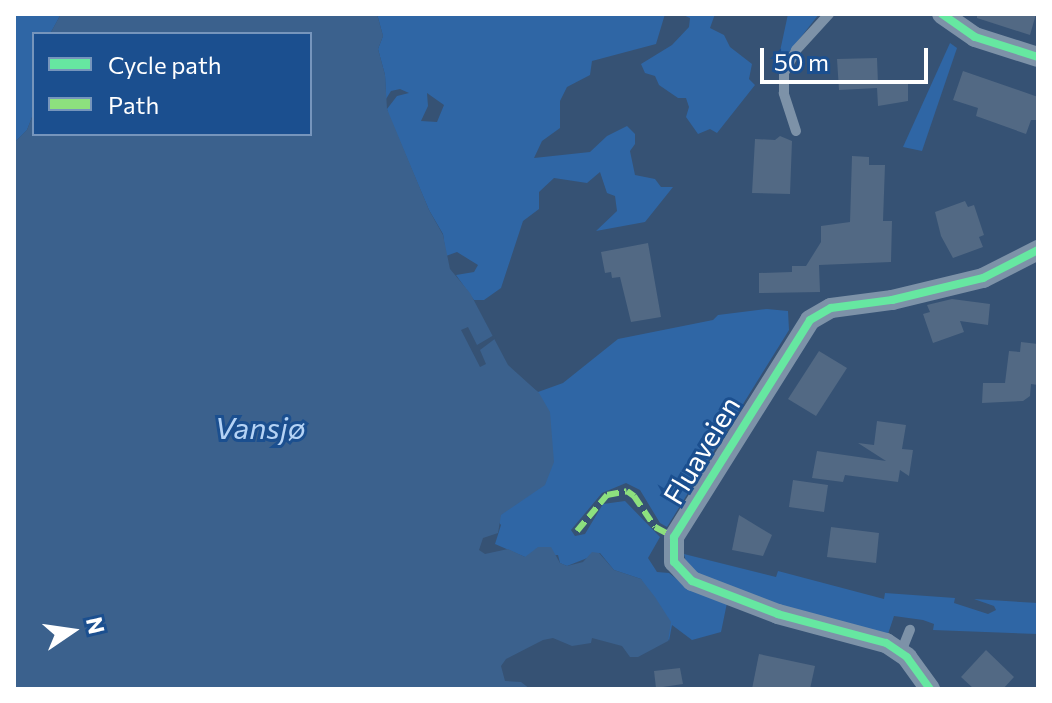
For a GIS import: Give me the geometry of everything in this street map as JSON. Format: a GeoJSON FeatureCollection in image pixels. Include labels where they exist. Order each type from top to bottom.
{"type":"FeatureCollection","features":[{"type":"Feature","properties":{"kind":"street"},"geometry":{"type":"LineString","coordinates":[[942,14],[975,37],[1038,57]]}},
{"type":"Feature","properties":{"kind":"street","name":"Fluaveien"},"geometry":{"type":"LineString","coordinates":[[930,689],[901,652],[886,643],[778,614],[702,587],[685,577],[674,562],[674,537],[810,320],[831,308],[892,300],[983,278],[1038,250]]}},
{"type":"Feature","properties":{"kind":"lane"},"geometry":{"type":"LineString","coordinates":[[796,131],[784,93],[784,73],[796,50],[829,14]]}},
{"type":"Feature","properties":{"kind":"lane"},"geometry":{"type":"LineString","coordinates":[[901,652],[910,630]]}},
{"type":"Feature","properties":{"kind":"shaded area"},"geometry":{"type":"Polygon","coordinates":[[[14,14],[61,14],[51,32],[32,32],[32,117],[27,130],[14,143],[14,14]]]}},
{"type":"Feature","properties":{"kind":"shaded area"},"geometry":{"type":"Polygon","coordinates":[[[377,14],[665,14],[656,44],[592,61],[590,75],[567,87],[560,101],[560,128],[542,141],[534,158],[590,152],[607,136],[627,126],[635,134],[635,144],[630,151],[635,175],[655,179],[661,187],[673,187],[645,222],[596,231],[617,211],[615,196],[607,193],[600,172],[587,183],[554,178],[539,192],[539,209],[523,221],[501,288],[484,300],[474,300],[456,275],[474,272],[478,265],[457,252],[446,256],[443,234],[429,210],[389,116],[387,109],[397,96],[409,93],[400,89],[391,91],[386,99],[385,75],[378,49],[383,36],[377,14]],[[427,93],[428,106],[421,121],[437,122],[444,105],[427,93]]]}},
{"type":"Feature","properties":{"kind":"shaded area"},"geometry":{"type":"Polygon","coordinates":[[[681,14],[715,14],[710,28],[724,35],[730,47],[752,64],[749,79],[755,85],[717,133],[710,129],[698,134],[686,117],[689,107],[686,98],[678,98],[659,85],[655,76],[645,73],[641,64],[672,45],[689,27],[690,18],[681,14]]]}},
{"type":"Feature","properties":{"kind":"shaded area"},"geometry":{"type":"Polygon","coordinates":[[[788,14],[819,14],[783,60],[779,56],[788,14]]]}},
{"type":"Feature","properties":{"kind":"shaded area"},"geometry":{"type":"Polygon","coordinates":[[[950,43],[957,48],[922,151],[903,147],[950,43]]]}},
{"type":"Feature","properties":{"kind":"shaded area"},"geometry":{"type":"Polygon","coordinates":[[[767,309],[788,311],[789,330],[667,527],[660,523],[640,490],[626,483],[602,493],[571,530],[575,536],[585,534],[603,504],[625,501],[660,537],[648,558],[657,572],[669,573],[691,590],[727,603],[721,632],[692,640],[672,625],[669,641],[641,579],[614,570],[600,553],[567,566],[560,563],[558,555],[525,557],[495,544],[501,525],[436,440],[516,375],[538,392],[563,383],[618,339],[713,320],[718,315],[767,309]]]}},
{"type":"Feature","properties":{"kind":"shaded area"},"geometry":{"type":"Polygon","coordinates":[[[684,554],[776,577],[778,571],[884,599],[885,593],[955,598],[954,603],[988,614],[996,610],[994,606],[974,599],[1038,603],[1038,634],[933,630],[934,624],[923,620],[894,616],[888,634],[769,602],[701,577],[687,566],[684,554]]]}},
{"type":"Feature","properties":{"kind":"water","name":"Vansjø"},"geometry":{"type":"Polygon","coordinates":[[[61,14],[377,14],[383,36],[378,49],[385,75],[387,109],[429,210],[443,235],[450,269],[470,293],[508,365],[539,393],[550,412],[554,462],[545,485],[501,515],[498,533],[483,538],[479,550],[485,554],[508,549],[525,557],[538,547],[551,547],[560,563],[567,566],[583,562],[592,552],[599,553],[614,570],[641,579],[671,622],[668,641],[638,657],[630,657],[622,646],[592,638],[591,643],[572,646],[553,638],[543,640],[506,659],[501,666],[505,681],[521,682],[530,689],[14,689],[14,143],[27,130],[32,117],[32,136],[312,136],[312,32],[51,32],[61,14]]]}},
{"type":"Feature","properties":{"kind":"pier"},"geometry":{"type":"Polygon","coordinates":[[[468,327],[477,345],[494,335],[496,338],[480,350],[486,364],[480,367],[461,330],[468,327]]]}},
{"type":"Feature","properties":{"kind":"building"},"geometry":{"type":"Polygon","coordinates":[[[977,14],[1036,14],[1030,35],[977,18],[977,14]]]}},
{"type":"Feature","properties":{"kind":"building"},"geometry":{"type":"Polygon","coordinates":[[[877,58],[878,84],[908,84],[908,101],[878,106],[877,88],[839,90],[837,59],[877,58]]]}},
{"type":"Feature","properties":{"kind":"building"},"geometry":{"type":"Polygon","coordinates":[[[963,71],[1038,97],[1038,120],[1031,120],[1026,134],[976,116],[978,108],[953,100],[963,71]]]}},
{"type":"Feature","properties":{"kind":"building"},"geometry":{"type":"Polygon","coordinates":[[[780,136],[792,141],[790,194],[752,193],[755,139],[775,140],[780,136]]]}},
{"type":"Feature","properties":{"kind":"building"},"geometry":{"type":"Polygon","coordinates":[[[852,156],[869,157],[869,165],[885,165],[883,221],[892,221],[891,262],[819,265],[820,292],[759,293],[759,273],[792,272],[792,266],[806,266],[821,242],[821,226],[850,222],[852,156]]]}},
{"type":"Feature","properties":{"kind":"building"},"geometry":{"type":"Polygon","coordinates":[[[965,201],[968,207],[974,205],[984,235],[979,237],[983,247],[953,258],[941,236],[935,212],[965,201]]]}},
{"type":"Feature","properties":{"kind":"building"},"geometry":{"type":"Polygon","coordinates":[[[648,243],[661,317],[631,322],[620,277],[612,278],[611,272],[605,273],[601,252],[648,243]]]}},
{"type":"Feature","properties":{"kind":"building"},"geometry":{"type":"Polygon","coordinates":[[[952,299],[990,304],[988,325],[960,321],[964,332],[933,343],[923,314],[930,312],[927,305],[952,299]]]}},
{"type":"Feature","properties":{"kind":"building"},"geometry":{"type":"Polygon","coordinates":[[[1021,342],[1038,344],[1038,385],[1031,384],[1030,396],[1023,401],[982,403],[983,383],[1005,383],[1009,351],[1020,352],[1021,342]]]}},
{"type":"Feature","properties":{"kind":"building"},"geometry":{"type":"Polygon","coordinates":[[[819,351],[847,368],[816,416],[788,399],[819,351]]]}},
{"type":"Feature","properties":{"kind":"building"},"geometry":{"type":"Polygon","coordinates":[[[877,421],[906,425],[902,449],[913,450],[909,476],[900,470],[898,482],[845,475],[843,482],[812,478],[817,451],[886,461],[858,443],[874,445],[877,421]]]}},
{"type":"Feature","properties":{"kind":"building"},"geometry":{"type":"Polygon","coordinates":[[[793,480],[828,485],[824,512],[789,507],[793,480]]]}},
{"type":"Feature","properties":{"kind":"building"},"geometry":{"type":"Polygon","coordinates":[[[739,515],[772,535],[763,556],[732,550],[739,515]]]}},
{"type":"Feature","properties":{"kind":"building"},"geometry":{"type":"Polygon","coordinates":[[[831,527],[879,533],[876,563],[827,557],[831,527]]]}},
{"type":"Feature","properties":{"kind":"building"},"geometry":{"type":"Polygon","coordinates":[[[986,650],[1014,677],[1003,689],[974,689],[961,677],[986,650]]]}},
{"type":"Feature","properties":{"kind":"building"},"geometry":{"type":"Polygon","coordinates":[[[759,654],[815,666],[810,689],[752,689],[759,654]]]}},
{"type":"Feature","properties":{"kind":"building"},"geometry":{"type":"Polygon","coordinates":[[[680,668],[683,684],[656,688],[654,671],[680,668]]]}},
{"type":"Feature","properties":{"kind":"marked path"},"geometry":{"type":"LineString","coordinates":[[577,531],[607,495],[627,491],[634,496],[655,527],[674,537]]}},
{"type":"Feature","properties":{"kind":"cycle path"},"geometry":{"type":"LineString","coordinates":[[942,14],[975,37],[1038,57]]}},
{"type":"Feature","properties":{"kind":"cycle path"},"geometry":{"type":"LineString","coordinates":[[930,689],[907,657],[886,643],[778,614],[692,581],[674,562],[674,537],[810,320],[831,308],[892,300],[983,278],[1038,250]]}}]}
